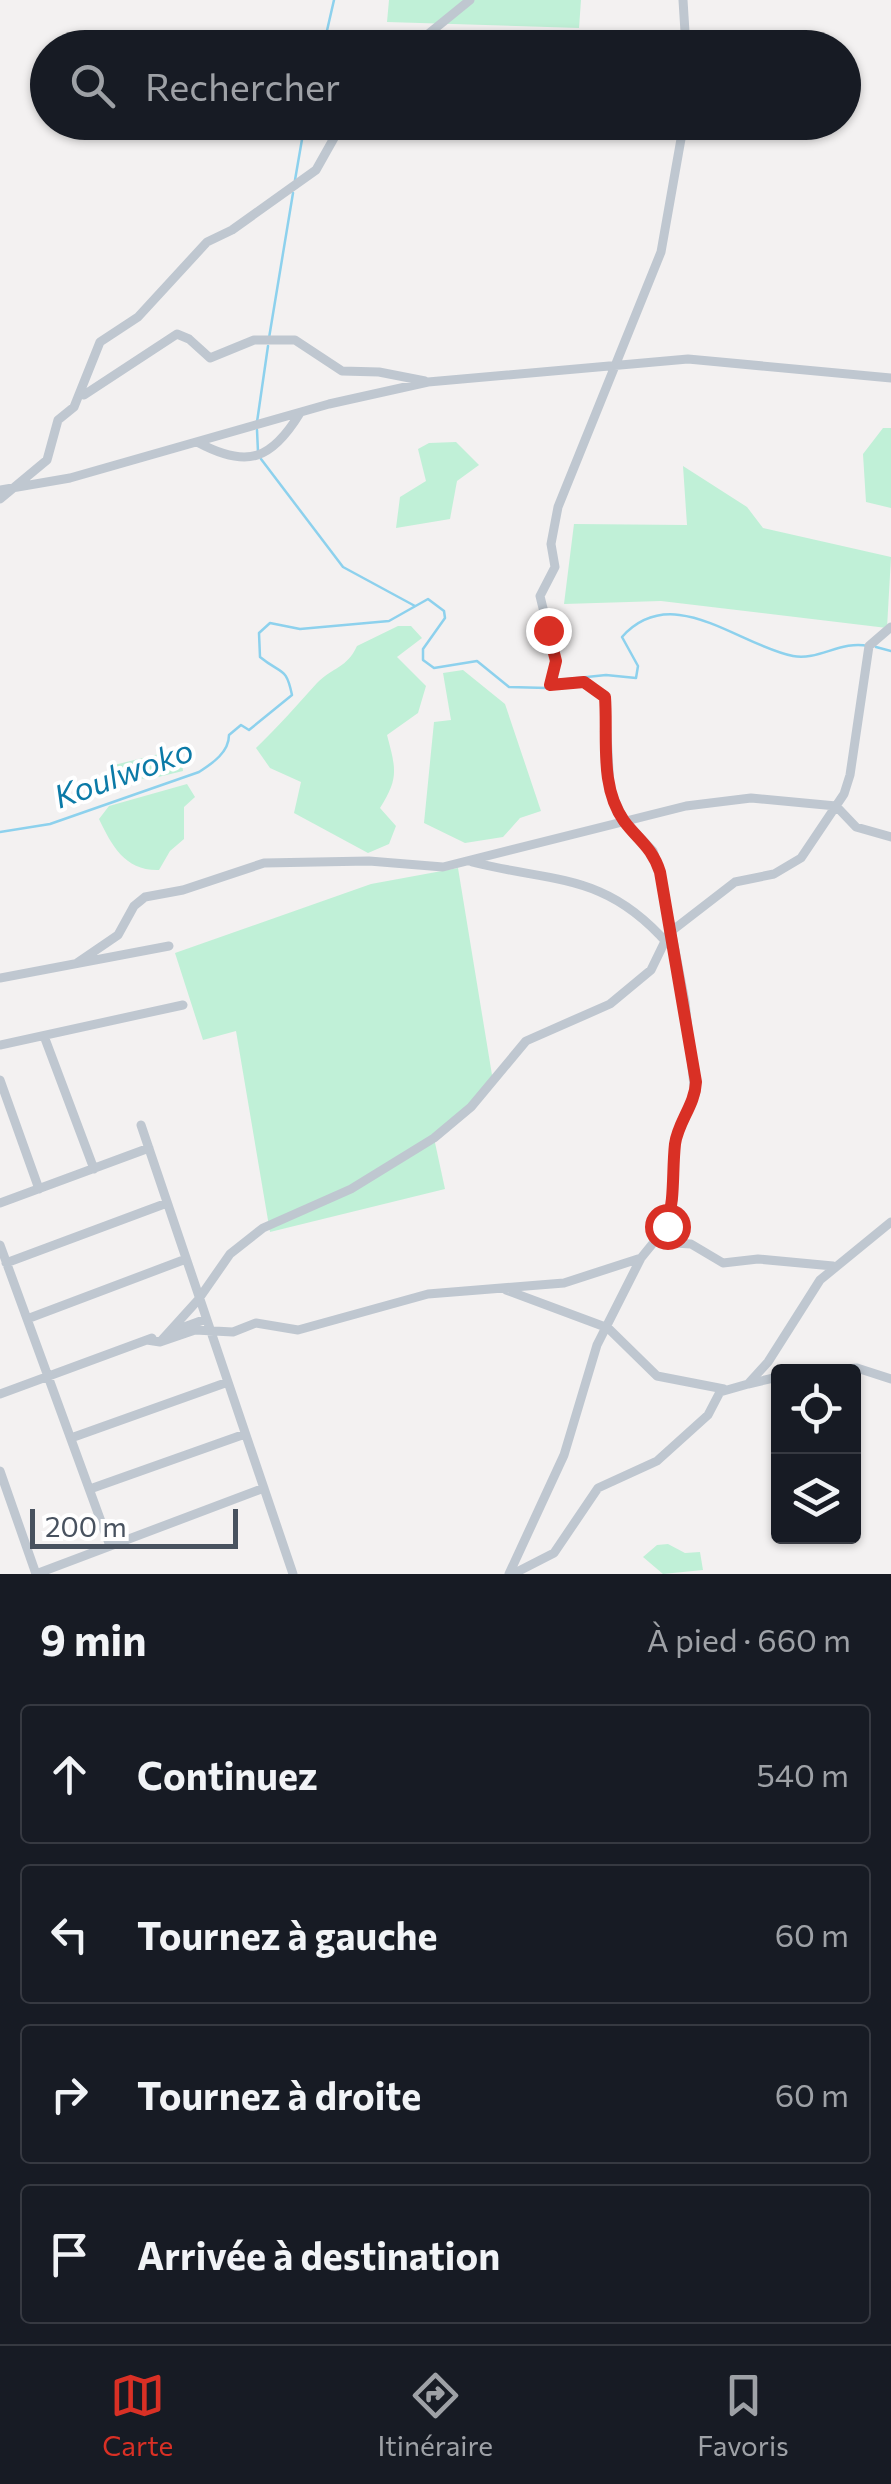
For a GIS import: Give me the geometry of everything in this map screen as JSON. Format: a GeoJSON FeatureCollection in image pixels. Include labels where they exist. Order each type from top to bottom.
{"type":"FeatureCollection","features":[{"type":"Feature","properties":{"kind":"street"},"geometry":{"type":"LineString","coordinates":[[433,30],[470,0]]}},
{"type":"Feature","properties":{"kind":"street"},"geometry":{"type":"LineString","coordinates":[[683,0],[685,30]]}},
{"type":"Feature","properties":{"kind":"street"},"geometry":{"type":"LineString","coordinates":[[78,400],[100,342],[138,317],[208,242],[232,230],[316,170],[333,140]]}},
{"type":"Feature","properties":{"kind":"street"},"geometry":{"type":"LineString","coordinates":[[146,1340],[160,1342],[195,1330],[211,1333],[256,1323],[298,1330],[428,1294],[564,1283],[641,1258],[667,1226],[674,1200],[676,1141],[695,1095],[685,1002],[667,937],[654,851],[624,820],[610,790],[605,697],[584,682],[550,685],[555,654],[540,596],[555,567],[551,544],[558,508],[661,252],[681,140]]}},
{"type":"Feature","properties":{"kind":"street"},"geometry":{"type":"LineString","coordinates":[[0,499],[5,490],[47,460],[58,420],[78,400],[176,334],[189,339],[210,358],[254,340],[295,340],[342,371],[379,372],[428,382]]}},
{"type":"Feature","properties":{"kind":"street"},"geometry":{"type":"LineString","coordinates":[[5,490],[70,478],[300,413],[428,382],[616,362],[747,361],[891,378]]}},
{"type":"Feature","properties":{"kind":"street"},"geometry":{"type":"LineString","coordinates":[[199,442],[231,457],[259,456],[286,437],[300,413]]}},
{"type":"Feature","properties":{"kind":"street"},"geometry":{"type":"LineString","coordinates":[[160,1342],[200,1298],[230,1254],[263,1228],[351,1189],[434,1138],[471,1107],[526,1041],[547,1028],[610,1004],[650,970],[667,937],[735,882],[792,865],[836,806],[850,776],[868,646],[891,627]]}},
{"type":"Feature","properties":{"kind":"street"},"geometry":{"type":"LineString","coordinates":[[76,964],[118,935],[134,906],[145,897],[183,890],[264,862],[442,867],[624,820],[751,798],[836,806],[856,827],[891,837]]}},
{"type":"Feature","properties":{"kind":"street"},"geometry":{"type":"LineString","coordinates":[[471,862],[604,890],[644,916],[667,937]]}},
{"type":"Feature","properties":{"kind":"street"},"geometry":{"type":"LineString","coordinates":[[0,978],[169,946]]}},
{"type":"Feature","properties":{"kind":"street"},"geometry":{"type":"LineString","coordinates":[[0,1046],[183,1005]]}},
{"type":"Feature","properties":{"kind":"street"},"geometry":{"type":"LineString","coordinates":[[44,1036],[94,1168]]}},
{"type":"Feature","properties":{"kind":"street"},"geometry":{"type":"LineString","coordinates":[[0,1080],[39,1189]]}},
{"type":"Feature","properties":{"kind":"street"},"geometry":{"type":"LineString","coordinates":[[141,1125],[293,1574]]}},
{"type":"Feature","properties":{"kind":"street"},"geometry":{"type":"LineString","coordinates":[[0,1204],[149,1148]]}},
{"type":"Feature","properties":{"kind":"street"},"geometry":{"type":"LineString","coordinates":[[6,1262],[167,1203]]}},
{"type":"Feature","properties":{"kind":"street"},"geometry":{"type":"LineString","coordinates":[[748,1384],[833,1266],[891,1222]]}},
{"type":"Feature","properties":{"kind":"street"},"geometry":{"type":"LineString","coordinates":[[657,1242],[690,1244],[723,1263],[758,1258],[833,1266]]}},
{"type":"Feature","properties":{"kind":"street"},"geometry":{"type":"LineString","coordinates":[[0,1245],[110,1546]]}},
{"type":"Feature","properties":{"kind":"street"},"geometry":{"type":"LineString","coordinates":[[511,1574],[564,1455],[606,1327],[637,1274],[641,1258]]}},
{"type":"Feature","properties":{"kind":"street"},"geometry":{"type":"LineString","coordinates":[[27,1318],[186,1259]]}},
{"type":"Feature","properties":{"kind":"street"},"geometry":{"type":"LineString","coordinates":[[504,1289],[606,1327],[657,1376],[724,1389],[771,1379]]}},
{"type":"Feature","properties":{"kind":"street"},"geometry":{"type":"LineString","coordinates":[[0,1394],[206,1318]]}},
{"type":"Feature","properties":{"kind":"street"},"geometry":{"type":"LineString","coordinates":[[861,1369],[891,1379]]}},
{"type":"Feature","properties":{"kind":"street"},"geometry":{"type":"LineString","coordinates":[[71,1438],[228,1382]]}},
{"type":"Feature","properties":{"kind":"street"},"geometry":{"type":"LineString","coordinates":[[511,1574],[554,1553],[598,1488],[657,1460],[708,1415],[724,1389]]}},
{"type":"Feature","properties":{"kind":"street"},"geometry":{"type":"LineString","coordinates":[[90,1490],[245,1434]]}},
{"type":"Feature","properties":{"kind":"street"},"geometry":{"type":"LineString","coordinates":[[0,1472],[36,1574],[264,1488]]}},
{"type":"Feature","properties":{"kind":"green space"},"geometry":{"type":"Polygon","coordinates":[[[389,0],[581,0],[579,28],[387,22],[389,0]]]}},
{"type":"Feature","properties":{"kind":"green space"},"geometry":{"type":"Polygon","coordinates":[[[883,428],[891,428],[891,508],[866,502],[863,454],[883,428]]]}},
{"type":"Feature","properties":{"kind":"green space"},"geometry":{"type":"Polygon","coordinates":[[[456,442],[479,465],[457,481],[450,519],[396,528],[400,497],[426,481],[418,449],[429,443],[456,442]]]}},
{"type":"Feature","properties":{"kind":"green space"},"geometry":{"type":"Polygon","coordinates":[[[683,466],[747,507],[763,528],[891,557],[887,628],[661,601],[564,604],[574,524],[687,525],[683,466]]]}},
{"type":"Feature","properties":{"kind":"green space"},"geometry":{"type":"Polygon","coordinates":[[[398,626],[411,626],[422,638],[397,657],[426,686],[418,713],[387,735],[394,773],[380,808],[396,826],[389,844],[368,853],[294,813],[301,782],[270,768],[256,748],[317,683],[349,659],[357,646],[398,626]]]}},
{"type":"Feature","properties":{"kind":"green space"},"geometry":{"type":"Polygon","coordinates":[[[463,670],[505,704],[541,811],[520,818],[503,837],[465,843],[424,823],[434,722],[451,720],[443,673],[463,670]]]}},
{"type":"Feature","properties":{"kind":"green space"},"geometry":{"type":"Polygon","coordinates":[[[159,754],[181,756],[183,771],[150,779],[109,777],[114,765],[159,754]]]}},
{"type":"Feature","properties":{"kind":"green space"},"geometry":{"type":"Polygon","coordinates":[[[187,784],[195,797],[184,807],[184,839],[170,851],[159,870],[137,866],[121,855],[99,819],[109,806],[187,784]]]}},
{"type":"Feature","properties":{"kind":"green space"},"geometry":{"type":"Polygon","coordinates":[[[458,868],[493,1081],[434,1138],[445,1189],[270,1232],[236,1031],[203,1040],[175,953],[371,884],[458,868]]]}},
{"type":"Feature","properties":{"kind":"green space"},"geometry":{"type":"Polygon","coordinates":[[[668,1544],[685,1553],[700,1552],[703,1570],[663,1574],[643,1557],[657,1545],[668,1544]]]}},
{"type":"Feature","properties":{"kind":"waterway"},"geometry":{"type":"LineString","coordinates":[[327,30],[334,0]]}},
{"type":"Feature","properties":{"kind":"waterway"},"geometry":{"type":"LineString","coordinates":[[295,180],[302,140]]}},
{"type":"Feature","properties":{"kind":"waterway"},"geometry":{"type":"LineString","coordinates":[[269,338],[293,193]]}},
{"type":"Feature","properties":{"kind":"waterway"},"geometry":{"type":"LineString","coordinates":[[257,422],[268,346]]}},
{"type":"Feature","properties":{"kind":"waterway"},"geometry":{"type":"LineString","coordinates":[[257,430],[258,452]]}},
{"type":"Feature","properties":{"kind":"waterway"},"geometry":{"type":"LineString","coordinates":[[261,459],[343,567],[415,606]]}},
{"type":"Feature","properties":{"kind":"waterway","name":"Koulwoko"},"geometry":{"type":"LineString","coordinates":[[0,832],[50,824],[210,765],[223,752],[229,735],[241,725],[249,730],[292,695],[285,675],[260,657],[259,633],[270,623],[300,629],[389,621],[428,599],[444,611],[445,618],[423,649],[423,660],[434,668],[477,661],[509,687],[547,688]]}},
{"type":"Feature","properties":{"kind":"waterway","name":"Koulwoko"},"geometry":{"type":"LineString","coordinates":[[558,680],[606,675],[636,678],[638,666],[622,637],[641,621],[662,615],[706,621],[793,656],[868,646]]}},
{"type":"Feature","properties":{"kind":"waterway","name":"Koulwoko"},"geometry":{"type":"LineString","coordinates":[[876,647],[891,651]]}},
{"type":"Feature","properties":{"kind":"route"},"geometry":{"type":"LineString","coordinates":[[548,630],[556,661],[548,679],[550,685],[584,682],[605,697],[610,790],[624,820],[654,851],[660,872],[696,1082],[693,1104],[676,1141],[674,1200],[667,1226]]}}]}
